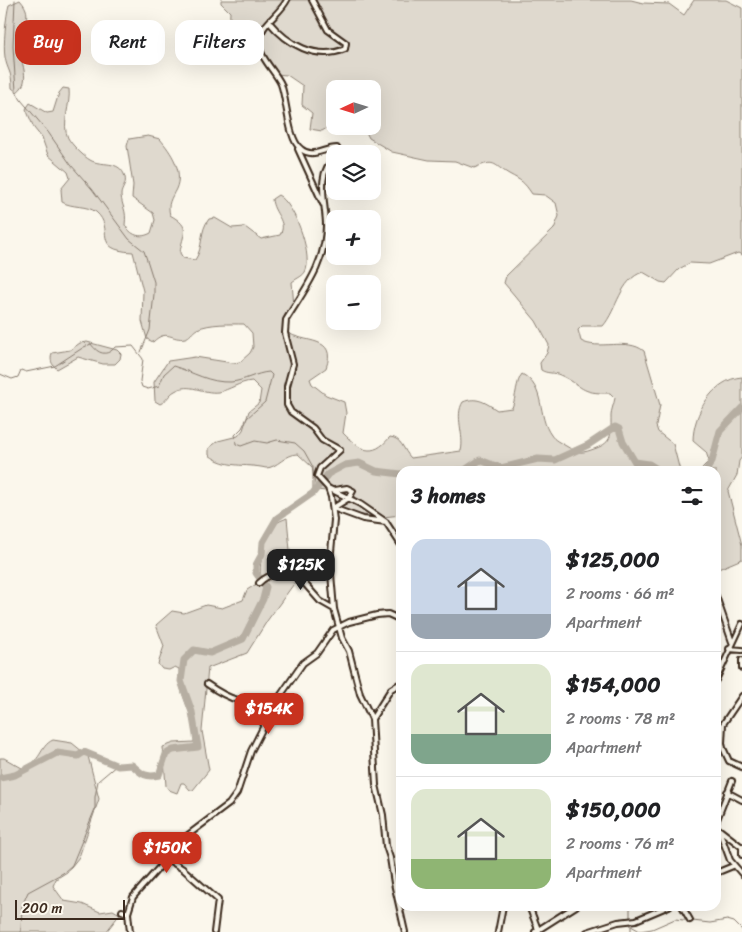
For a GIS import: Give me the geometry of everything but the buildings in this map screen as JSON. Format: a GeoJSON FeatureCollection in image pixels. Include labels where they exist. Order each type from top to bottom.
{"type":"FeatureCollection","features":[{"type":"Feature","properties":{"kind":"street"},"geometry":{"type":"LineString","coordinates":[[287,0],[261,33],[260,49],[281,84],[293,138],[325,208]]}},
{"type":"Feature","properties":{"kind":"street"},"geometry":{"type":"LineString","coordinates":[[269,22],[290,43],[300,48],[325,52],[345,49],[346,43],[328,30],[312,0]]}},
{"type":"Feature","properties":{"kind":"street"},"geometry":{"type":"LineString","coordinates":[[298,147],[302,151],[317,154],[326,151]]}},
{"type":"Feature","properties":{"kind":"street"},"geometry":{"type":"LineString","coordinates":[[326,169],[324,176],[326,226],[319,264],[310,285],[286,320],[285,327],[293,356],[287,386],[288,405],[292,412],[313,428],[322,440],[340,450],[320,468],[317,476],[319,479],[328,488],[349,498],[386,522],[396,537]]}},
{"type":"Feature","properties":{"kind":"street"},"geometry":{"type":"LineString","coordinates":[[328,488],[333,508],[330,562],[334,609],[338,625],[349,651],[360,694],[372,720],[376,785],[396,892]]}},
{"type":"Feature","properties":{"kind":"street"},"geometry":{"type":"LineString","coordinates":[[333,508],[349,498],[352,489],[335,490]]}},
{"type":"Feature","properties":{"kind":"street"},"geometry":{"type":"LineString","coordinates":[[333,508],[363,520],[386,522]]}},
{"type":"Feature","properties":{"kind":"street"},"geometry":{"type":"LineString","coordinates":[[259,582],[272,573],[298,576],[320,601],[334,609]]}},
{"type":"Feature","properties":{"kind":"street"},"geometry":{"type":"LineString","coordinates":[[721,610],[732,642]]}},
{"type":"Feature","properties":{"kind":"street"},"geometry":{"type":"LineString","coordinates":[[130,932],[128,914],[133,897],[192,829],[224,808],[237,793],[251,751],[276,702],[303,663],[317,653],[338,625],[388,614],[396,618]]}},
{"type":"Feature","properties":{"kind":"street"},"geometry":{"type":"LineString","coordinates":[[721,668],[742,624]]}},
{"type":"Feature","properties":{"kind":"street"},"geometry":{"type":"LineString","coordinates":[[729,650],[742,650]]}},
{"type":"Feature","properties":{"kind":"street"},"geometry":{"type":"LineString","coordinates":[[741,669],[742,660]]}},
{"type":"Feature","properties":{"kind":"street"},"geometry":{"type":"LineString","coordinates":[[207,684],[222,696],[242,703],[276,702]]}},
{"type":"Feature","properties":{"kind":"street"},"geometry":{"type":"LineString","coordinates":[[372,720],[391,689],[396,686]]}},
{"type":"Feature","properties":{"kind":"street"},"geometry":{"type":"LineString","coordinates":[[742,696],[723,724],[722,748],[729,760],[742,767]]}},
{"type":"Feature","properties":{"kind":"street"},"geometry":{"type":"LineString","coordinates":[[721,808],[732,781]]}},
{"type":"Feature","properties":{"kind":"street"},"geometry":{"type":"LineString","coordinates":[[727,792],[742,800]]}},
{"type":"Feature","properties":{"kind":"street"},"geometry":{"type":"LineString","coordinates":[[721,830],[742,847],[742,854]]}},
{"type":"Feature","properties":{"kind":"street"},"geometry":{"type":"LineString","coordinates":[[721,836],[733,866],[742,874]]}},
{"type":"Feature","properties":{"kind":"street"},"geometry":{"type":"LineString","coordinates":[[166,858],[183,869],[218,900],[214,932]]}},
{"type":"Feature","properties":{"kind":"street"},"geometry":{"type":"LineString","coordinates":[[721,871],[733,866]]}},
{"type":"Feature","properties":{"kind":"street"},"geometry":{"type":"LineString","coordinates":[[122,911],[128,914]]}},
{"type":"Feature","properties":{"kind":"street"},"geometry":{"type":"LineString","coordinates":[[400,911],[405,932]]}},
{"type":"Feature","properties":{"kind":"street"},"geometry":{"type":"LineString","coordinates":[[498,932],[502,911]]}},
{"type":"Feature","properties":{"kind":"street"},"geometry":{"type":"LineString","coordinates":[[531,911],[537,931],[568,911]]}},
{"type":"Feature","properties":{"kind":"street"},"geometry":{"type":"LineString","coordinates":[[586,932],[633,920],[656,911]]}},
{"type":"Feature","properties":{"kind":"street"},"geometry":{"type":"LineString","coordinates":[[685,911],[690,920]]}},
{"type":"Feature","properties":{"kind":"shaded area"},"geometry":{"type":"Polygon","coordinates":[[[20,0],[27,12],[25,20],[15,20],[15,65],[22,65],[25,74],[22,87],[17,92],[12,88],[4,52],[9,5],[20,0]]]}},
{"type":"Feature","properties":{"kind":"shaded area"},"geometry":{"type":"Polygon","coordinates":[[[221,0],[631,0],[643,3],[669,4],[684,15],[694,0],[726,0],[742,8],[742,255],[738,253],[709,264],[690,263],[679,269],[666,283],[660,282],[643,272],[629,281],[603,326],[582,326],[578,330],[581,341],[588,344],[629,345],[644,351],[660,405],[656,426],[658,432],[673,444],[679,466],[396,466],[396,516],[383,517],[332,512],[330,495],[326,491],[316,490],[312,467],[298,454],[289,456],[274,466],[266,468],[229,464],[209,455],[209,448],[218,441],[238,436],[243,430],[249,411],[259,403],[261,390],[252,381],[218,392],[191,388],[180,389],[173,392],[160,404],[155,401],[154,382],[168,361],[195,357],[233,363],[240,362],[250,353],[253,347],[252,333],[244,324],[220,324],[197,329],[185,338],[166,335],[153,342],[147,339],[142,321],[143,291],[133,252],[120,250],[108,243],[102,219],[96,212],[88,208],[62,202],[61,189],[70,178],[68,172],[48,155],[42,138],[34,128],[26,109],[30,103],[47,113],[53,112],[59,93],[63,88],[69,89],[65,127],[70,141],[90,160],[115,166],[123,171],[125,185],[121,195],[125,225],[133,234],[143,236],[151,233],[155,220],[153,213],[132,198],[133,185],[127,146],[129,139],[148,136],[160,139],[175,162],[178,182],[170,202],[169,211],[170,215],[184,227],[180,253],[183,258],[195,260],[200,250],[204,229],[209,219],[215,218],[232,228],[245,227],[261,239],[280,235],[282,230],[281,221],[272,199],[278,195],[284,200],[300,229],[304,240],[307,262],[305,272],[292,282],[294,307],[286,325],[287,332],[294,336],[317,342],[327,350],[326,368],[310,379],[312,384],[326,395],[344,402],[346,413],[343,433],[361,448],[372,450],[384,444],[390,437],[400,442],[411,458],[461,451],[462,439],[459,413],[463,402],[477,400],[497,410],[512,408],[518,381],[522,374],[535,386],[544,419],[552,437],[575,451],[584,452],[603,445],[607,442],[610,434],[611,414],[615,398],[610,393],[587,391],[560,375],[541,370],[540,363],[547,353],[549,345],[536,321],[504,283],[506,276],[554,229],[559,216],[556,203],[545,195],[532,194],[522,182],[493,164],[490,163],[474,168],[455,161],[429,160],[392,152],[369,138],[368,135],[381,135],[381,80],[326,80],[326,129],[322,131],[310,129],[312,113],[302,105],[303,86],[287,75],[274,74],[264,59],[264,20],[230,20],[230,12],[221,3],[221,0]]]}},
{"type":"Feature","properties":{"kind":"shaded area"},"geometry":{"type":"Polygon","coordinates":[[[87,342],[117,350],[121,354],[120,359],[115,364],[103,364],[78,357],[57,369],[52,364],[52,353],[70,350],[80,343],[87,342]]]}},
{"type":"Feature","properties":{"kind":"shaded area"},"geometry":{"type":"Polygon","coordinates":[[[742,377],[742,457],[739,461],[737,475],[728,491],[742,545],[742,559],[721,568],[721,466],[704,466],[709,461],[706,452],[693,441],[701,409],[714,391],[732,379],[742,377]]]}},
{"type":"Feature","properties":{"kind":"shaded area"},"geometry":{"type":"Polygon","coordinates":[[[287,518],[291,561],[296,581],[247,653],[208,668],[202,731],[209,770],[193,790],[190,790],[184,783],[181,783],[177,793],[169,790],[166,786],[163,747],[174,743],[194,742],[194,727],[180,685],[179,669],[175,667],[169,670],[162,669],[158,664],[164,646],[156,625],[172,611],[184,613],[206,605],[222,608],[243,600],[247,590],[261,581],[262,551],[268,535],[279,521],[287,518]]]}},
{"type":"Feature","properties":{"kind":"shaded area"},"geometry":{"type":"Polygon","coordinates":[[[53,740],[72,743],[88,756],[99,799],[79,857],[67,872],[56,879],[53,886],[64,901],[82,904],[100,912],[113,910],[120,914],[106,932],[0,932],[0,758],[4,758],[22,768],[28,766],[37,759],[45,746],[53,740]]]}},
{"type":"Feature","properties":{"kind":"waterway"},"geometry":{"type":"LineString","coordinates":[[15,0],[13,46],[16,91],[129,239],[144,251],[154,282],[154,294],[150,330],[141,352]]}},
{"type":"Feature","properties":{"kind":"waterway"},"geometry":{"type":"LineString","coordinates":[[0,374],[12,379],[18,377],[21,370],[26,372],[55,366],[91,344],[103,353],[109,352],[115,347],[133,346],[143,359],[140,381],[142,387],[148,389],[159,386],[164,374],[173,366],[208,379],[223,382],[236,381],[269,372],[272,375],[265,402],[247,418],[242,428],[235,435],[236,444],[241,446],[255,441],[267,443],[277,440],[295,443],[304,451],[313,467],[313,493]]}},
{"type":"Feature","properties":{"kind":"waterway"},"geometry":{"type":"LineString","coordinates":[[709,466],[720,431],[742,408]]}},
{"type":"Feature","properties":{"kind":"waterway"},"geometry":{"type":"LineString","coordinates":[[509,466],[538,459],[555,460],[588,445],[615,427],[619,429],[623,442],[635,462],[652,466]]}},
{"type":"Feature","properties":{"kind":"waterway"},"geometry":{"type":"LineString","coordinates":[[471,466],[480,460],[496,466]]}},
{"type":"Feature","properties":{"kind":"waterway"},"geometry":{"type":"LineString","coordinates":[[0,778],[15,775],[57,753],[78,756],[84,752],[118,766],[132,765],[138,771],[154,776],[159,775],[166,754],[173,750],[198,747],[192,712],[181,681],[184,660],[194,650],[210,653],[243,639],[263,599],[266,587],[256,573],[256,565],[262,554],[263,542],[277,518],[313,493],[328,474],[345,465],[359,463],[376,471],[396,473]]}},
{"type":"Feature","properties":{"kind":"waterway"},"geometry":{"type":"LineString","coordinates":[[21,932],[22,906],[28,892],[63,873],[72,865],[95,809],[98,781],[117,765]]}},
{"type":"Feature","properties":{"kind":"waterway"},"geometry":{"type":"LineString","coordinates":[[630,911],[630,919]]}},
{"type":"Feature","properties":{"kind":"waterway"},"geometry":{"type":"LineString","coordinates":[[631,926],[640,931],[652,929],[675,919],[710,923],[727,920],[734,922],[742,930]]}},
{"type":"Feature","properties":{"kind":"waterway"},"geometry":{"type":"LineString","coordinates":[[631,923],[631,932]]}}]}
